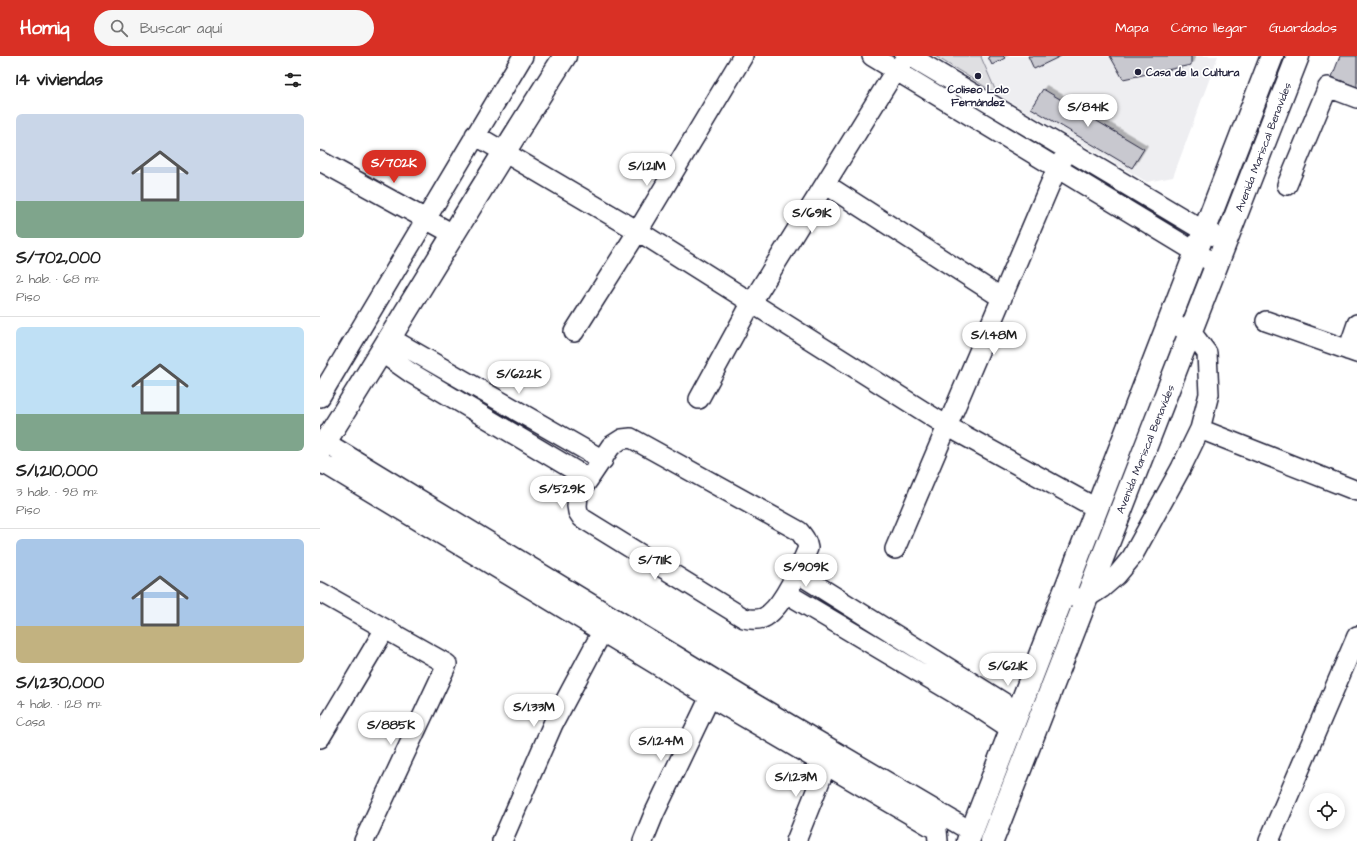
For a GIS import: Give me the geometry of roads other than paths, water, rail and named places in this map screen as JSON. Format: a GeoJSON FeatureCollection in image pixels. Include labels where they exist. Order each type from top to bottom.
{"type":"FeatureCollection","features":[{"type":"Feature","properties":{"kind":"main road"},"geometry":{"type":"LineString","coordinates":[[323,446],[564,56]]}},
{"type":"Feature","properties":{"kind":"main road"},"geometry":{"type":"LineString","coordinates":[[970,836],[1062,595],[1272,56]]}},
{"type":"Feature","properties":{"kind":"main road","name":"Avenida Mariscal Benavides"},"geometry":{"type":"LineString","coordinates":[[992,841],[1298,56]]}},
{"type":"Feature","properties":{"kind":"street"},"geometry":{"type":"LineString","coordinates":[[320,397],[475,134],[523,56]]}},
{"type":"Feature","properties":{"kind":"street"},"geometry":{"type":"LineString","coordinates":[[574,332],[638,231],[743,56]]}},
{"type":"Feature","properties":{"kind":"street"},"geometry":{"type":"LineString","coordinates":[[872,56],[1217,265]]}},
{"type":"Feature","properties":{"kind":"street"},"geometry":{"type":"LineString","coordinates":[[699,399],[752,302],[895,70],[909,56],[1204,231],[1226,241]]}},
{"type":"Feature","properties":{"kind":"street"},"geometry":{"type":"LineString","coordinates":[[1287,185],[1328,87],[1357,98]]}},
{"type":"Feature","properties":{"kind":"street"},"geometry":{"type":"LineString","coordinates":[[475,134],[638,231],[947,426],[1096,508]]}},
{"type":"Feature","properties":{"kind":"street"},"geometry":{"type":"LineString","coordinates":[[895,549],[1057,168],[1069,150]]}},
{"type":"Feature","properties":{"kind":"street"},"geometry":{"type":"LineString","coordinates":[[320,161],[453,234]]}},
{"type":"Feature","properties":{"kind":"street"},"geometry":{"type":"LineString","coordinates":[[825,184],[1002,298]]}},
{"type":"Feature","properties":{"kind":"street"},"geometry":{"type":"LineString","coordinates":[[1266,321],[1352,351],[1357,324]]}},
{"type":"Feature","properties":{"kind":"street"},"geometry":{"type":"LineString","coordinates":[[1062,595],[1086,599],[1117,575],[1132,557],[1181,468],[1200,429],[1209,394],[1207,354],[1191,332],[1168,322]]}},
{"type":"Feature","properties":{"kind":"street"},"geometry":{"type":"LineString","coordinates":[[386,345],[452,374],[603,460]]}},
{"type":"Feature","properties":{"kind":"street"},"geometry":{"type":"LineString","coordinates":[[386,345],[411,373],[588,479]]}},
{"type":"Feature","properties":{"kind":"street"},"geometry":{"type":"LineString","coordinates":[[441,391],[452,374]]}},
{"type":"Feature","properties":{"kind":"street"},"geometry":{"type":"LineString","coordinates":[[1200,429],[1357,491]]}},
{"type":"Feature","properties":{"kind":"street"},"geometry":{"type":"LineString","coordinates":[[631,438],[799,531],[806,540],[808,548],[786,593],[773,610],[764,617],[751,620],[744,618],[582,518],[578,512],[578,495],[603,460],[611,446],[622,439],[631,438]]}},
{"type":"Feature","properties":{"kind":"street"},"geometry":{"type":"LineString","coordinates":[[323,446],[756,704],[970,836]]}},
{"type":"Feature","properties":{"kind":"street"},"geometry":{"type":"LineString","coordinates":[[320,462],[710,697],[937,830],[938,841]]}},
{"type":"Feature","properties":{"kind":"street"},"geometry":{"type":"LineString","coordinates":[[797,573],[1014,720]]}},
{"type":"Feature","properties":{"kind":"street"},"geometry":{"type":"LineString","coordinates":[[320,592],[447,664],[364,841]]}},
{"type":"Feature","properties":{"kind":"street"},"geometry":{"type":"LineString","coordinates":[[786,593],[969,702],[1014,720]]}},
{"type":"Feature","properties":{"kind":"street"},"geometry":{"type":"LineString","coordinates":[[320,738],[385,629]]}},
{"type":"Feature","properties":{"kind":"street"},"geometry":{"type":"LineString","coordinates":[[502,841],[553,724],[602,632]]}},
{"type":"Feature","properties":{"kind":"street"},"geometry":{"type":"LineString","coordinates":[[1268,841],[1357,636]]}},
{"type":"Feature","properties":{"kind":"street"},"geometry":{"type":"LineString","coordinates":[[643,841],[654,814],[710,697]]}},
{"type":"Feature","properties":{"kind":"street"},"geometry":{"type":"LineString","coordinates":[[796,841],[826,766]]}},
{"type":"Feature","properties":{"kind":"place","name":"Casa de la Cultura"},"geometry":{"type":"Point","coordinates":[1138,72]}},
{"type":"Feature","properties":{"kind":"place","name":"Coliseo Lolo Fernández"},"geometry":{"type":"Point","coordinates":[978,76]}}]}
